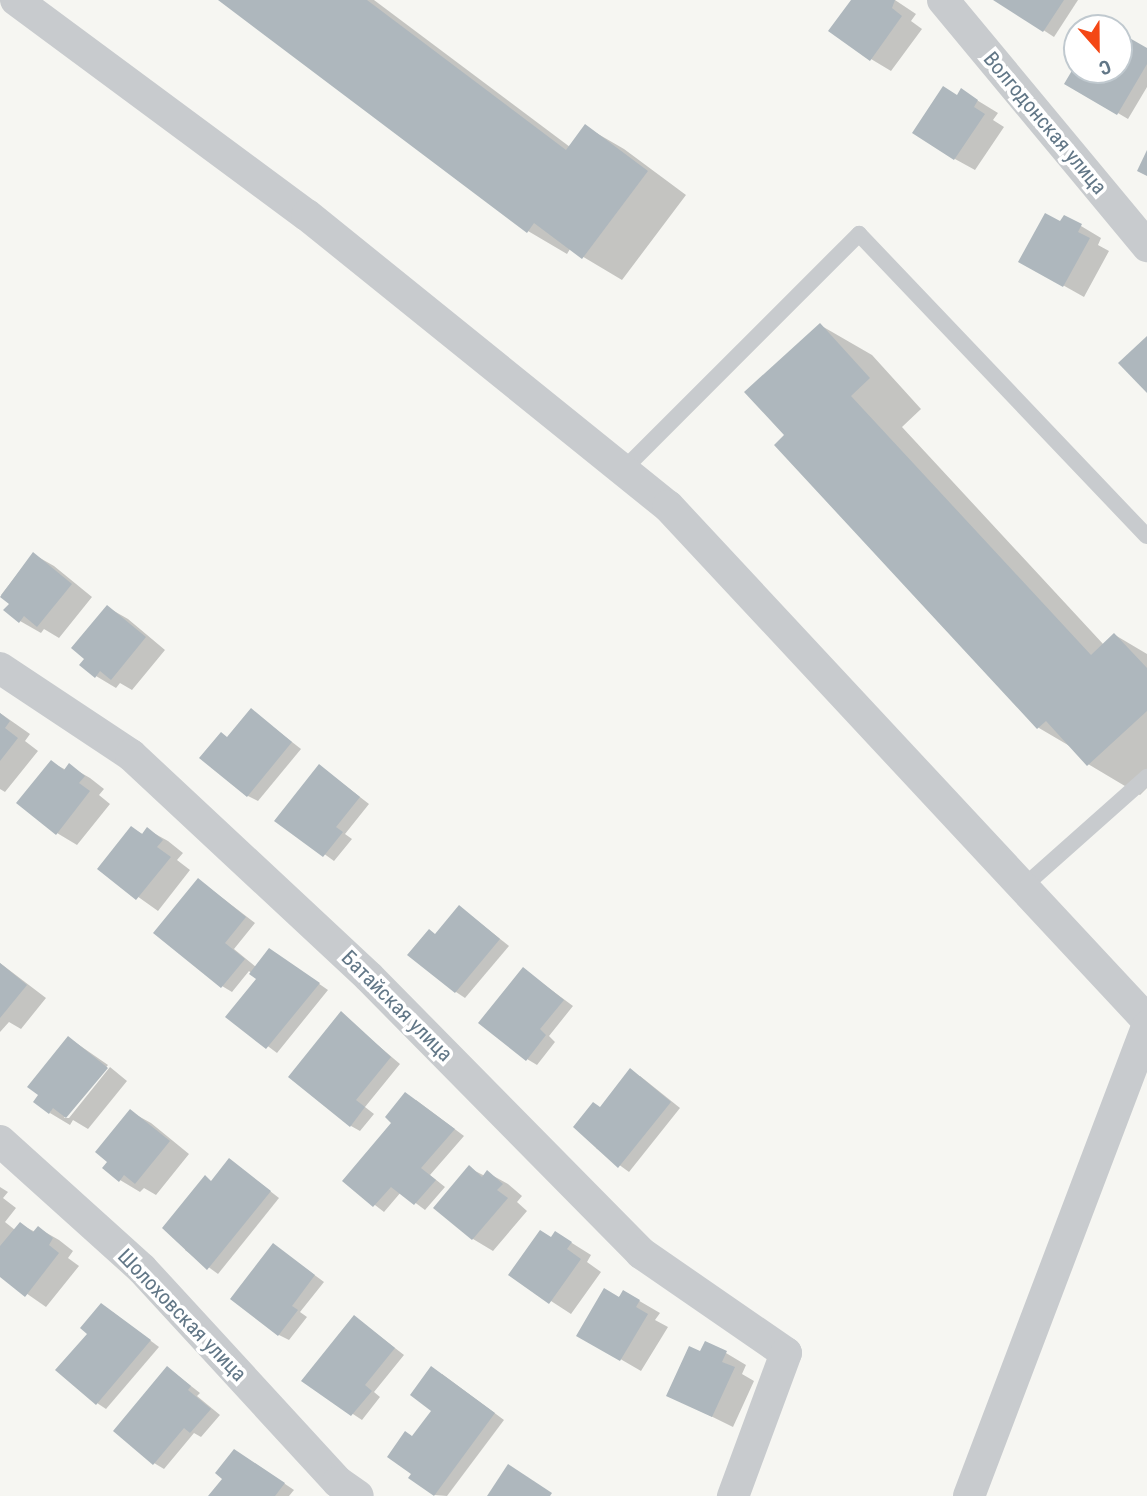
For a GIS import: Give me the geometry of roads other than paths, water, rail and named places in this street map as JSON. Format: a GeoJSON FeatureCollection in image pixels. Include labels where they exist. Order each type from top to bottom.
{"type":"FeatureCollection","features":[{"type":"Feature","properties":{"kind":"street"},"geometry":{"type":"LineString","coordinates":[[0,11],[8,0]]}},
{"type":"Feature","properties":{"kind":"street"},"geometry":{"type":"LineString","coordinates":[[16,0],[307,215],[668,506],[1147,1020]]}},
{"type":"Feature","properties":{"kind":"street","name":"Волгодонская улица"},"geometry":{"type":"LineString","coordinates":[[943,0],[1147,246]]}},
{"type":"Feature","properties":{"kind":"street","name":"Батайская улица"},"geometry":{"type":"LineString","coordinates":[[0,668],[131,755],[369,976],[641,1253],[786,1353],[733,1496]]}},
{"type":"Feature","properties":{"kind":"street"},"geometry":{"type":"LineString","coordinates":[[969,1496],[1147,1027]]}},
{"type":"Feature","properties":{"kind":"street","name":"Шолоховская улица"},"geometry":{"type":"LineString","coordinates":[[0,1141],[142,1269],[338,1482],[358,1496]]}},
{"type":"Feature","properties":{"kind":"lane"},"geometry":{"type":"LineString","coordinates":[[624,470],[859,234],[1147,536]]}},
{"type":"Feature","properties":{"kind":"lane"},"geometry":{"type":"LineString","coordinates":[[1023,887],[1147,777]]}}]}
